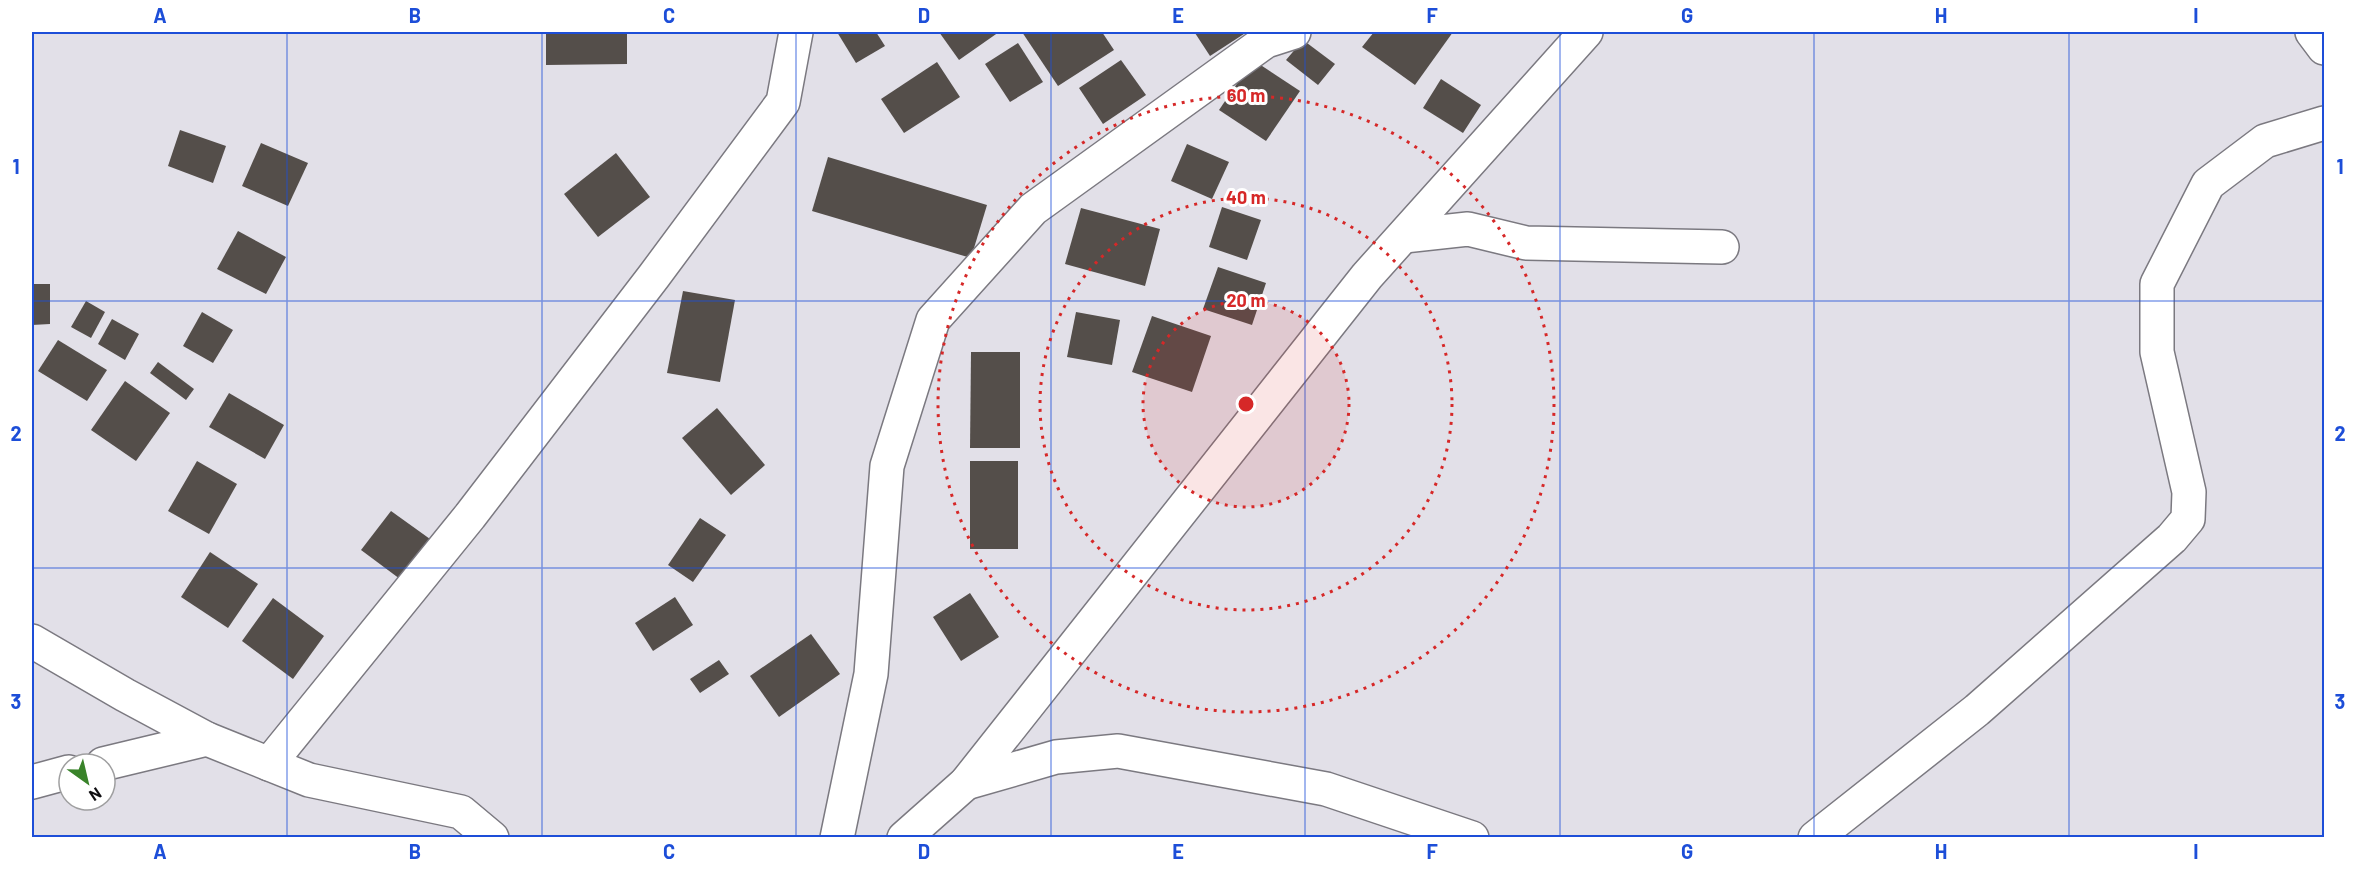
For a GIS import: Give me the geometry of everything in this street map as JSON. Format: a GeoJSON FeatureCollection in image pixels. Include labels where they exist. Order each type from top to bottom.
{"type":"FeatureCollection","features":[{"type":"Feature","properties":{"kind":"street"},"geometry":{"type":"LineString","coordinates":[[269,764],[470,516],[654,276],[783,102],[796,32]]}},
{"type":"Feature","properties":{"kind":"street"},"geometry":{"type":"LineString","coordinates":[[837,837],[871,674],[887,466],[933,320],[1033,209],[1266,41],[1294,32]]}},
{"type":"Feature","properties":{"kind":"street"},"geometry":{"type":"LineString","coordinates":[[904,837],[966,783],[1367,276],[1586,32]]}},
{"type":"Feature","properties":{"kind":"street"},"geometry":{"type":"LineString","coordinates":[[2312,32],[2325,48]]}},
{"type":"Feature","properties":{"kind":"street"},"geometry":{"type":"LineString","coordinates":[[1815,837],[1977,710],[2172,538],[2188,519],[2189,492],[2157,352],[2157,284],[2208,184],[2265,141],[2325,123]]}},
{"type":"Feature","properties":{"kind":"street"},"geometry":{"type":"LineString","coordinates":[[1404,236],[1468,229],[1526,243],[1722,247]]}},
{"type":"Feature","properties":{"kind":"street"},"geometry":{"type":"LineString","coordinates":[[32,641],[207,739],[309,780],[461,812],[492,837]]}},
{"type":"Feature","properties":{"kind":"street"},"geometry":{"type":"LineString","coordinates":[[117,761],[207,739]]}},
{"type":"Feature","properties":{"kind":"street"},"geometry":{"type":"LineString","coordinates":[[966,783],[1056,757],[1118,751],[1326,789],[1472,837]]}},
{"type":"Feature","properties":{"kind":"street"},"geometry":{"type":"LineString","coordinates":[[32,782],[57,775]]}},
{"type":"Feature","properties":{"kind":"building"},"geometry":{"type":"Polygon","coordinates":[[[546,32],[627,32],[627,64],[546,65],[546,32]]]}},
{"type":"Feature","properties":{"kind":"building"},"geometry":{"type":"Polygon","coordinates":[[[837,32],[876,32],[885,46],[856,63],[837,32]]]}},
{"type":"Feature","properties":{"kind":"building"},"geometry":{"type":"Polygon","coordinates":[[[939,32],[999,32],[959,60],[939,32]]]}},
{"type":"Feature","properties":{"kind":"building"},"geometry":{"type":"Polygon","coordinates":[[[1022,32],[1102,32],[1114,50],[1058,86],[1022,32]]]}},
{"type":"Feature","properties":{"kind":"building"},"geometry":{"type":"Polygon","coordinates":[[[1247,32],[1210,56],[1195,33],[1247,32]]]}},
{"type":"Feature","properties":{"kind":"building"},"geometry":{"type":"Polygon","coordinates":[[[1374,32],[1453,32],[1415,85],[1362,47],[1374,32]]]}},
{"type":"Feature","properties":{"kind":"building"},"geometry":{"type":"Polygon","coordinates":[[[1303,40],[1335,64],[1318,85],[1286,60],[1303,40]]]}},
{"type":"Feature","properties":{"kind":"building"},"geometry":{"type":"Polygon","coordinates":[[[1018,43],[1043,82],[1010,102],[985,64],[1018,43]]]}},
{"type":"Feature","properties":{"kind":"building"},"geometry":{"type":"Polygon","coordinates":[[[1121,60],[1146,95],[1103,124],[1079,88],[1121,60]]]}},
{"type":"Feature","properties":{"kind":"building"},"geometry":{"type":"Polygon","coordinates":[[[1253,60],[1300,91],[1266,141],[1219,110],[1253,60]]]}},
{"type":"Feature","properties":{"kind":"building"},"geometry":{"type":"Polygon","coordinates":[[[937,62],[960,97],[904,133],[881,99],[937,62]]]}},
{"type":"Feature","properties":{"kind":"building"},"geometry":{"type":"Polygon","coordinates":[[[1441,79],[1481,105],[1463,133],[1423,108],[1441,79]]]}},
{"type":"Feature","properties":{"kind":"building"},"geometry":{"type":"Polygon","coordinates":[[[180,130],[226,146],[213,183],[168,166],[180,130]]]}},
{"type":"Feature","properties":{"kind":"building"},"geometry":{"type":"Polygon","coordinates":[[[261,143],[308,163],[288,206],[242,186],[261,143]]]}},
{"type":"Feature","properties":{"kind":"building"},"geometry":{"type":"Polygon","coordinates":[[[1187,144],[1229,162],[1212,199],[1171,181],[1187,144]]]}},
{"type":"Feature","properties":{"kind":"building"},"geometry":{"type":"Polygon","coordinates":[[[616,153],[650,197],[598,237],[564,194],[616,153]]]}},
{"type":"Feature","properties":{"kind":"building"},"geometry":{"type":"Polygon","coordinates":[[[828,157],[987,205],[971,258],[812,211],[828,157]]]}},
{"type":"Feature","properties":{"kind":"building"},"geometry":{"type":"Polygon","coordinates":[[[1222,207],[1261,220],[1247,260],[1209,247],[1222,207]]]}},
{"type":"Feature","properties":{"kind":"building"},"geometry":{"type":"Polygon","coordinates":[[[1081,208],[1160,229],[1145,286],[1065,264],[1081,208]]]}},
{"type":"Feature","properties":{"kind":"building"},"geometry":{"type":"Polygon","coordinates":[[[238,231],[286,257],[266,294],[217,269],[238,231]]]}},
{"type":"Feature","properties":{"kind":"building"},"geometry":{"type":"Polygon","coordinates":[[[1218,267],[1266,283],[1252,325],[1203,309],[1218,267]]]}},
{"type":"Feature","properties":{"kind":"building"},"geometry":{"type":"Polygon","coordinates":[[[32,284],[50,284],[50,324],[32,325],[32,284]]]}},
{"type":"Feature","properties":{"kind":"building"},"geometry":{"type":"Polygon","coordinates":[[[683,291],[735,300],[720,382],[667,373],[683,291]]]}},
{"type":"Feature","properties":{"kind":"building"},"geometry":{"type":"Polygon","coordinates":[[[86,301],[105,312],[91,338],[71,327],[86,301]]]}},
{"type":"Feature","properties":{"kind":"building"},"geometry":{"type":"Polygon","coordinates":[[[202,312],[233,330],[213,363],[183,346],[202,312]]]}},
{"type":"Feature","properties":{"kind":"building"},"geometry":{"type":"Polygon","coordinates":[[[1076,312],[1120,320],[1112,365],[1067,357],[1076,312]]]}},
{"type":"Feature","properties":{"kind":"building"},"geometry":{"type":"Polygon","coordinates":[[[1152,316],[1211,336],[1192,392],[1132,372],[1152,316]]]}},
{"type":"Feature","properties":{"kind":"building"},"geometry":{"type":"Polygon","coordinates":[[[112,319],[139,334],[125,360],[98,344],[112,319]]]}},
{"type":"Feature","properties":{"kind":"building"},"geometry":{"type":"Polygon","coordinates":[[[58,340],[107,370],[87,401],[38,371],[58,340]]]}},
{"type":"Feature","properties":{"kind":"building"},"geometry":{"type":"Polygon","coordinates":[[[971,352],[1020,352],[1020,448],[970,448],[971,352]]]}},
{"type":"Feature","properties":{"kind":"building"},"geometry":{"type":"Polygon","coordinates":[[[158,362],[194,389],[186,400],[150,373],[158,362]]]}},
{"type":"Feature","properties":{"kind":"building"},"geometry":{"type":"Polygon","coordinates":[[[125,381],[170,413],[136,461],[91,430],[125,381]]]}},
{"type":"Feature","properties":{"kind":"building"},"geometry":{"type":"Polygon","coordinates":[[[229,393],[284,425],[265,459],[209,427],[229,393]]]}},
{"type":"Feature","properties":{"kind":"building"},"geometry":{"type":"Polygon","coordinates":[[[717,408],[765,465],[731,495],[682,438],[717,408]]]}},
{"type":"Feature","properties":{"kind":"building"},"geometry":{"type":"Polygon","coordinates":[[[197,461],[237,484],[209,534],[168,511],[197,461]]]}},
{"type":"Feature","properties":{"kind":"building"},"geometry":{"type":"Polygon","coordinates":[[[970,461],[1018,461],[1018,549],[970,549],[970,461]]]}},
{"type":"Feature","properties":{"kind":"building"},"geometry":{"type":"Polygon","coordinates":[[[391,511],[430,539],[400,579],[361,550],[391,511]]]}},
{"type":"Feature","properties":{"kind":"building"},"geometry":{"type":"Polygon","coordinates":[[[700,518],[726,535],[693,582],[668,565],[700,518]]]}},
{"type":"Feature","properties":{"kind":"building"},"geometry":{"type":"Polygon","coordinates":[[[210,552],[258,584],[228,628],[181,597],[210,552]]]}},
{"type":"Feature","properties":{"kind":"building"},"geometry":{"type":"Polygon","coordinates":[[[970,593],[999,637],[961,661],[933,617],[970,593]]]}},
{"type":"Feature","properties":{"kind":"building"},"geometry":{"type":"Polygon","coordinates":[[[675,597],[693,625],[653,651],[635,623],[675,597]]]}},
{"type":"Feature","properties":{"kind":"building"},"geometry":{"type":"Polygon","coordinates":[[[273,598],[324,636],[293,679],[242,641],[273,598]]]}},
{"type":"Feature","properties":{"kind":"building"},"geometry":{"type":"Polygon","coordinates":[[[811,634],[840,674],[779,717],[750,676],[811,634]]]}},
{"type":"Feature","properties":{"kind":"building"},"geometry":{"type":"Polygon","coordinates":[[[719,660],[729,674],[700,693],[690,679],[719,660]]]}}]}
